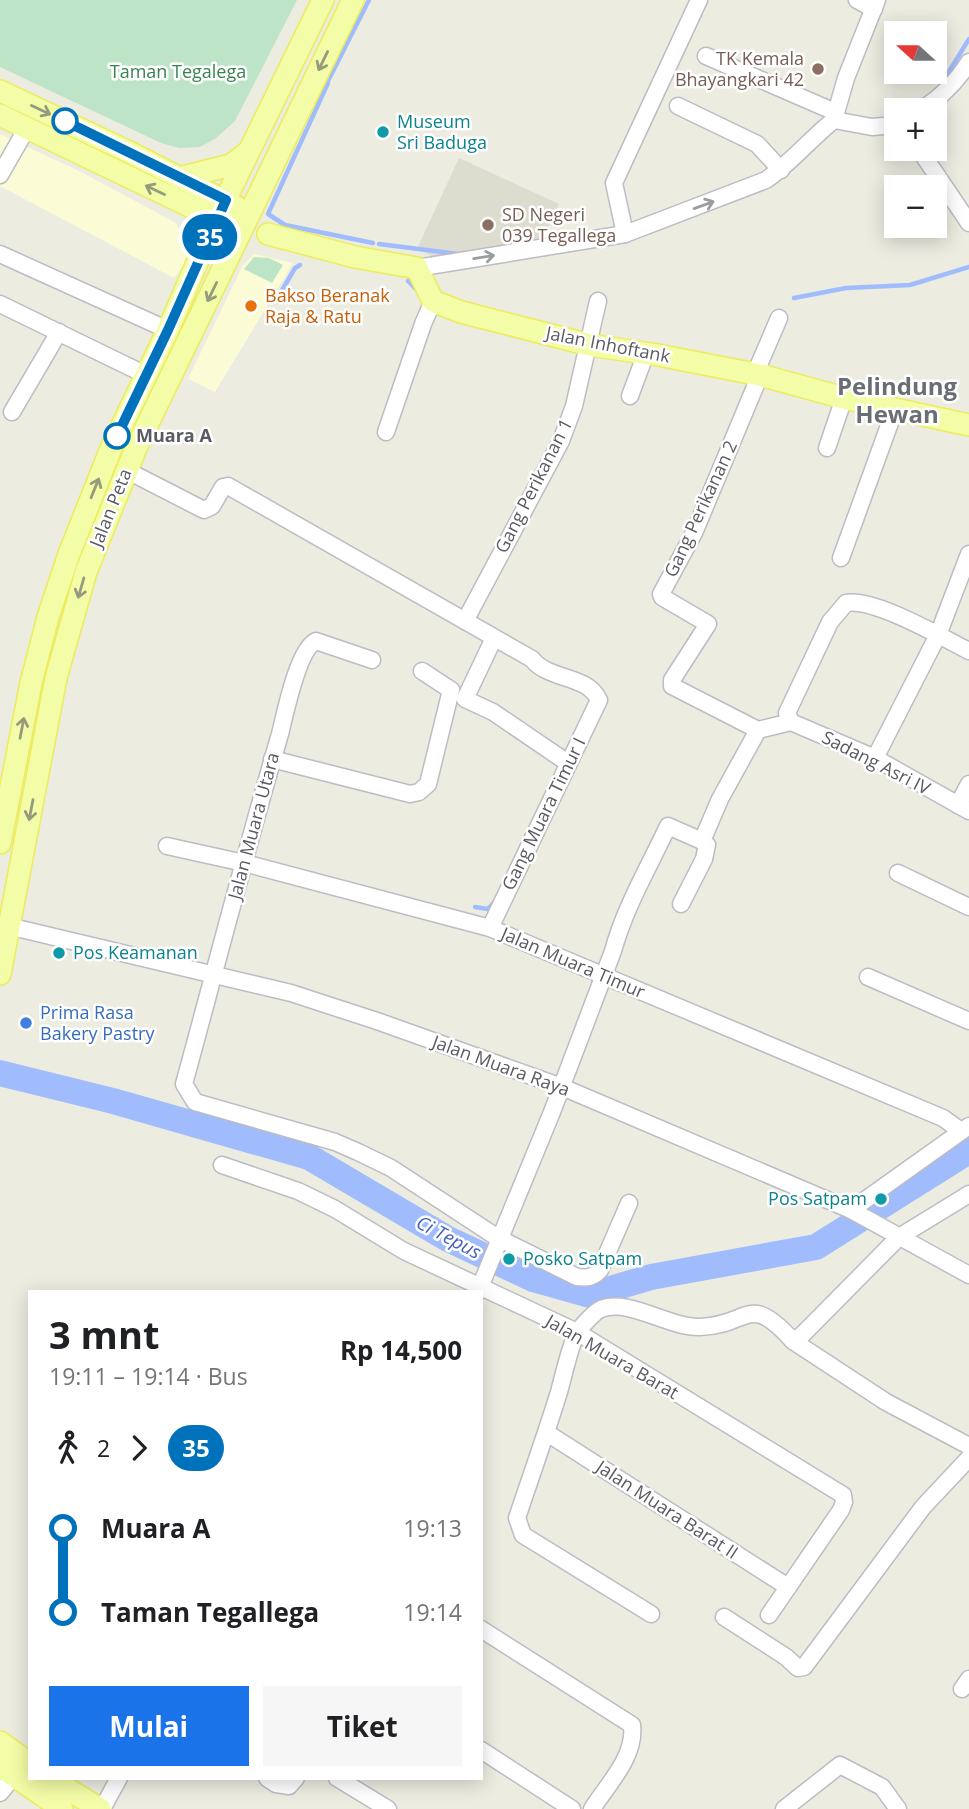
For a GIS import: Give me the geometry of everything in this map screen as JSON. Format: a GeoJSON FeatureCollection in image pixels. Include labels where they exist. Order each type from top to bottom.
{"type":"FeatureCollection","features":[{"type":"Feature","properties":{"kind":"main road","name":"Jalan Peta"},"geometry":{"type":"LineString","coordinates":[[0,843],[4,792],[48,617],[69,554],[112,446],[168,330],[221,210],[323,0]]}},
{"type":"Feature","properties":{"kind":"main road","name":"Jalan Peta"},"geometry":{"type":"LineString","coordinates":[[0,974],[56,678],[86,572],[126,470],[353,0]]}},
{"type":"Feature","properties":{"kind":"main road"},"geometry":{"type":"LineString","coordinates":[[1,93],[116,145],[179,178],[221,210]]}},
{"type":"Feature","properties":{"kind":"main road"},"geometry":{"type":"LineString","coordinates":[[0,115],[246,223]]}},
{"type":"Feature","properties":{"kind":"main road"},"geometry":{"type":"LineString","coordinates":[[179,178],[231,165],[250,151]]}},
{"type":"Feature","properties":{"kind":"main road"},"geometry":{"type":"LineString","coordinates":[[268,234],[355,257],[416,268],[433,301]]}},
{"type":"Feature","properties":{"kind":"main road","name":"Jalan Inhoftank"},"geometry":{"type":"LineString","coordinates":[[433,301],[461,312],[590,345],[757,374],[844,398],[969,425]]}},
{"type":"Feature","properties":{"kind":"main road"},"geometry":{"type":"LineString","coordinates":[[0,1742],[15,1769]]}},
{"type":"Feature","properties":{"kind":"main road"},"geometry":{"type":"LineString","coordinates":[[31,1780],[63,1802],[101,1809]]}},
{"type":"Feature","properties":{"kind":"main road"},"geometry":{"type":"LineString","coordinates":[[51,1780],[63,1802]]}},
{"type":"Feature","properties":{"kind":"street"},"geometry":{"type":"LineString","coordinates":[[625,234],[614,183],[699,0]]}},
{"type":"Feature","properties":{"kind":"street"},"geometry":{"type":"LineString","coordinates":[[416,268],[625,234],[748,189],[781,170],[834,116],[875,4],[857,0]]}},
{"type":"Feature","properties":{"kind":"street"},"geometry":{"type":"LineString","coordinates":[[706,56],[834,116],[872,127],[884,126]]}},
{"type":"Feature","properties":{"kind":"street"},"geometry":{"type":"LineString","coordinates":[[938,98],[959,79],[969,62]]}},
{"type":"Feature","properties":{"kind":"street"},"geometry":{"type":"LineString","coordinates":[[678,106],[757,144],[781,170]]}},
{"type":"Feature","properties":{"kind":"street"},"geometry":{"type":"LineString","coordinates":[[0,175],[27,128]]}},
{"type":"Feature","properties":{"kind":"street"},"geometry":{"type":"LineString","coordinates":[[927,161],[969,223]]}},
{"type":"Feature","properties":{"kind":"street"},"geometry":{"type":"LineString","coordinates":[[246,223],[268,234]]}},
{"type":"Feature","properties":{"kind":"street"},"geometry":{"type":"LineString","coordinates":[[0,254],[168,330]]}},
{"type":"Feature","properties":{"kind":"street"},"geometry":{"type":"LineString","coordinates":[[386,432],[433,301]]}},
{"type":"Feature","properties":{"kind":"street","name":"Gang Perikanan 1"},"geometry":{"type":"LineString","coordinates":[[465,621],[561,441],[574,406],[598,301]]}},
{"type":"Feature","properties":{"kind":"street"},"geometry":{"type":"LineString","coordinates":[[0,304],[146,375]]}},
{"type":"Feature","properties":{"kind":"street"},"geometry":{"type":"LineString","coordinates":[[757,374],[779,318]]}},
{"type":"Feature","properties":{"kind":"street"},"geometry":{"type":"LineString","coordinates":[[12,412],[59,332]]}},
{"type":"Feature","properties":{"kind":"street"},"geometry":{"type":"LineString","coordinates":[[630,396],[646,353]]}},
{"type":"Feature","properties":{"kind":"street","name":"Gang Perikanan 2"},"geometry":{"type":"LineString","coordinates":[[757,374],[694,533],[661,594],[708,624],[672,680],[673,686],[758,730]]}},
{"type":"Feature","properties":{"kind":"street"},"geometry":{"type":"LineString","coordinates":[[827,448],[844,398]]}},
{"type":"Feature","properties":{"kind":"street"},"geometry":{"type":"LineString","coordinates":[[841,558],[895,409]]}},
{"type":"Feature","properties":{"kind":"street"},"geometry":{"type":"LineString","coordinates":[[126,470],[204,510],[212,506],[223,487],[228,486],[494,638],[465,699],[493,712],[568,763]]}},
{"type":"Feature","properties":{"kind":"street"},"geometry":{"type":"LineString","coordinates":[[875,758],[938,635],[969,554]]}},
{"type":"Feature","properties":{"kind":"street"},"geometry":{"type":"LineString","coordinates":[[702,841],[720,799],[758,730],[788,721],[830,622],[846,603],[856,601],[882,609],[969,651]]}},
{"type":"Feature","properties":{"kind":"street","name":"Gang Muara Timur I"},"geometry":{"type":"LineString","coordinates":[[490,928],[599,700],[596,693],[590,689],[569,678],[543,670],[532,659],[494,638]]}},
{"type":"Feature","properties":{"kind":"street","name":"Jalan Muara Utara"},"geometry":{"type":"LineString","coordinates":[[372,660],[316,641],[308,646],[295,679],[272,760],[184,1084],[195,1102],[346,1147],[391,1168],[497,1244]]}},
{"type":"Feature","properties":{"kind":"street"},"geometry":{"type":"LineString","coordinates":[[272,760],[410,794],[419,792],[428,784],[451,690],[422,671]]}},
{"type":"Feature","properties":{"kind":"street","name":"Sadang Asri IV"},"geometry":{"type":"LineString","coordinates":[[788,721],[875,758],[963,808]]}},
{"type":"Feature","properties":{"kind":"street"},"geometry":{"type":"LineString","coordinates":[[963,808],[969,785]]}},
{"type":"Feature","properties":{"kind":"street"},"geometry":{"type":"LineString","coordinates":[[481,1284],[562,1087],[620,926],[668,826],[707,845],[704,859],[681,904]]}},
{"type":"Feature","properties":{"kind":"street","name":"Jalan Muara Timur"},"geometry":{"type":"LineString","coordinates":[[167,846],[244,863],[490,928],[965,1128]]}},
{"type":"Feature","properties":{"kind":"street"},"geometry":{"type":"LineString","coordinates":[[898,873],[969,907]]}},
{"type":"Feature","properties":{"kind":"street","name":"Jalan Muara Raya"},"geometry":{"type":"LineString","coordinates":[[9,926],[291,993],[562,1087],[856,1213],[969,1275]]}},
{"type":"Feature","properties":{"kind":"street"},"geometry":{"type":"LineString","coordinates":[[868,977],[969,1021]]}},
{"type":"Feature","properties":{"kind":"street"},"geometry":{"type":"LineString","coordinates":[[856,1213],[965,1128]]}},
{"type":"Feature","properties":{"kind":"street","name":"Jalan Muara Barat"},"geometry":{"type":"LineString","coordinates":[[222,1165],[310,1197],[404,1251],[481,1284],[577,1332],[843,1494],[841,1510],[788,1587]]}},
{"type":"Feature","properties":{"kind":"street"},"geometry":{"type":"LineString","coordinates":[[798,1338],[899,1237],[969,1194]]}},
{"type":"Feature","properties":{"kind":"street"},"geometry":{"type":"LineString","coordinates":[[497,1244],[576,1278],[588,1278],[600,1270],[629,1203]]}},
{"type":"Feature","properties":{"kind":"street"},"geometry":{"type":"LineString","coordinates":[[651,1614],[523,1535],[517,1518],[547,1433],[577,1332],[601,1310],[622,1307],[699,1327],[754,1313],[764,1314],[886,1402],[969,1446]]}},
{"type":"Feature","properties":{"kind":"street","name":"Jalan Muara Barat II"},"geometry":{"type":"LineString","coordinates":[[547,1433],[788,1587]]}},
{"type":"Feature","properties":{"kind":"street"},"geometry":{"type":"LineString","coordinates":[[724,1617],[799,1668],[804,1667],[923,1507],[969,1458]]}},
{"type":"Feature","properties":{"kind":"street"},"geometry":{"type":"LineString","coordinates":[[769,1615],[788,1587]]}},
{"type":"Feature","properties":{"kind":"street"},"geometry":{"type":"LineString","coordinates":[[483,1630],[632,1725],[634,1736],[630,1751],[592,1809]]}},
{"type":"Feature","properties":{"kind":"street"},"geometry":{"type":"LineString","coordinates":[[483,1751],[572,1809]]}},
{"type":"Feature","properties":{"kind":"street"},"geometry":{"type":"LineString","coordinates":[[784,1809],[840,1765],[882,1787],[898,1809]]}},
{"type":"Feature","properties":{"kind":"street"},"geometry":{"type":"LineString","coordinates":[[0,1793],[15,1769]]}},
{"type":"Feature","properties":{"kind":"street"},"geometry":{"type":"LineString","coordinates":[[101,1809],[118,1780]]}},
{"type":"Feature","properties":{"kind":"street"},"geometry":{"type":"LineString","coordinates":[[270,1780],[289,1786],[294,1780]]}},
{"type":"Feature","properties":{"kind":"street"},"geometry":{"type":"LineString","coordinates":[[340,1780],[388,1809]]}},
{"type":"Feature","properties":{"kind":"shaded area"},"geometry":{"type":"Polygon","coordinates":[[[0,134],[83,173],[176,223],[189,248],[184,265],[174,278],[0,186],[0,134]]]}},
{"type":"Feature","properties":{"kind":"shaded area","name":"SD Negeri 039 Tegallega"},"geometry":{"type":"Polygon","coordinates":[[[459,158],[559,204],[540,246],[442,261],[417,249],[459,158]]]}},
{"type":"Feature","properties":{"kind":"shaded area"},"geometry":{"type":"Polygon","coordinates":[[[254,254],[293,263],[215,392],[188,379],[243,265],[254,254]]]}},
{"type":"Feature","properties":{"kind":"green space","name":"Taman Tegalega"},"geometry":{"type":"Polygon","coordinates":[[[0,0],[297,0],[235,121],[216,138],[200,147],[179,148],[161,143],[0,67],[0,0]]]}},
{"type":"Feature","properties":{"kind":"green space"},"geometry":{"type":"Polygon","coordinates":[[[254,257],[269,258],[283,265],[272,283],[244,269],[254,257]]]}},
{"type":"Feature","properties":{"kind":"waterway"},"geometry":{"type":"LineString","coordinates":[[328,81],[369,0]]}},
{"type":"Feature","properties":{"kind":"waterway"},"geometry":{"type":"LineString","coordinates":[[939,88],[969,39]]}},
{"type":"Feature","properties":{"kind":"waterway"},"geometry":{"type":"LineString","coordinates":[[328,83],[268,214],[285,225],[373,243]]}},
{"type":"Feature","properties":{"kind":"waterway"},"geometry":{"type":"LineString","coordinates":[[379,244],[458,254]]}},
{"type":"Feature","properties":{"kind":"waterway"},"geometry":{"type":"LineString","coordinates":[[281,292],[295,268],[300,265]]}},
{"type":"Feature","properties":{"kind":"waterway"},"geometry":{"type":"LineString","coordinates":[[794,298],[846,288],[910,285],[969,267]]}},
{"type":"Feature","properties":{"kind":"waterway"},"geometry":{"type":"LineString","coordinates":[[408,281],[417,290]]}},
{"type":"Feature","properties":{"kind":"waterway"},"geometry":{"type":"LineString","coordinates":[[859,760],[876,767]]}},
{"type":"Feature","properties":{"kind":"waterway"},"geometry":{"type":"LineString","coordinates":[[475,907],[488,909],[497,899]]}},
{"type":"Feature","properties":{"kind":"waterway","name":"Ci Tepus"},"geometry":{"type":"LineString","coordinates":[[0,1073],[113,1101],[309,1157],[448,1239],[533,1279],[590,1295],[651,1277],[816,1247],[969,1151]]}},
{"type":"Feature","properties":{"kind":"bus line","name":"35"},"geometry":{"type":"LineString","coordinates":[[65,121],[226,200],[117,436]]}},
{"type":"Feature","properties":{"kind":"place","name":"TK Kemala Bhayangkari 42"},"geometry":{"type":"Point","coordinates":[818,69]}},
{"type":"Feature","properties":{"kind":"place","name":"Museum Sri Baduga"},"geometry":{"type":"Point","coordinates":[383,132]}},
{"type":"Feature","properties":{"kind":"place","name":"SD Negeri 039 Tegallega"},"geometry":{"type":"Point","coordinates":[488,225]}},
{"type":"Feature","properties":{"kind":"place","name":"Bakso Beranak Raja & Ratu"},"geometry":{"type":"Point","coordinates":[251,306]}},
{"type":"Feature","properties":{"kind":"place","name":"Muara A"},"geometry":{"type":"Point","coordinates":[117,436]}},
{"type":"Feature","properties":{"kind":"place","name":"Pos Keamanan"},"geometry":{"type":"Point","coordinates":[59,953]}},
{"type":"Feature","properties":{"kind":"place","name":"Prima Rasa Bakery Pastry"},"geometry":{"type":"Point","coordinates":[26,1023]}},
{"type":"Feature","properties":{"kind":"place","name":"Pos Satpam"},"geometry":{"type":"Point","coordinates":[881,1199]}},
{"type":"Feature","properties":{"kind":"place","name":"Posko Satpam"},"geometry":{"type":"Point","coordinates":[509,1259]}},
{"type":"Feature","properties":{"kind":"district","name":"Pelindung Hewan"},"geometry":{"type":"Point","coordinates":[897,401]}}]}
